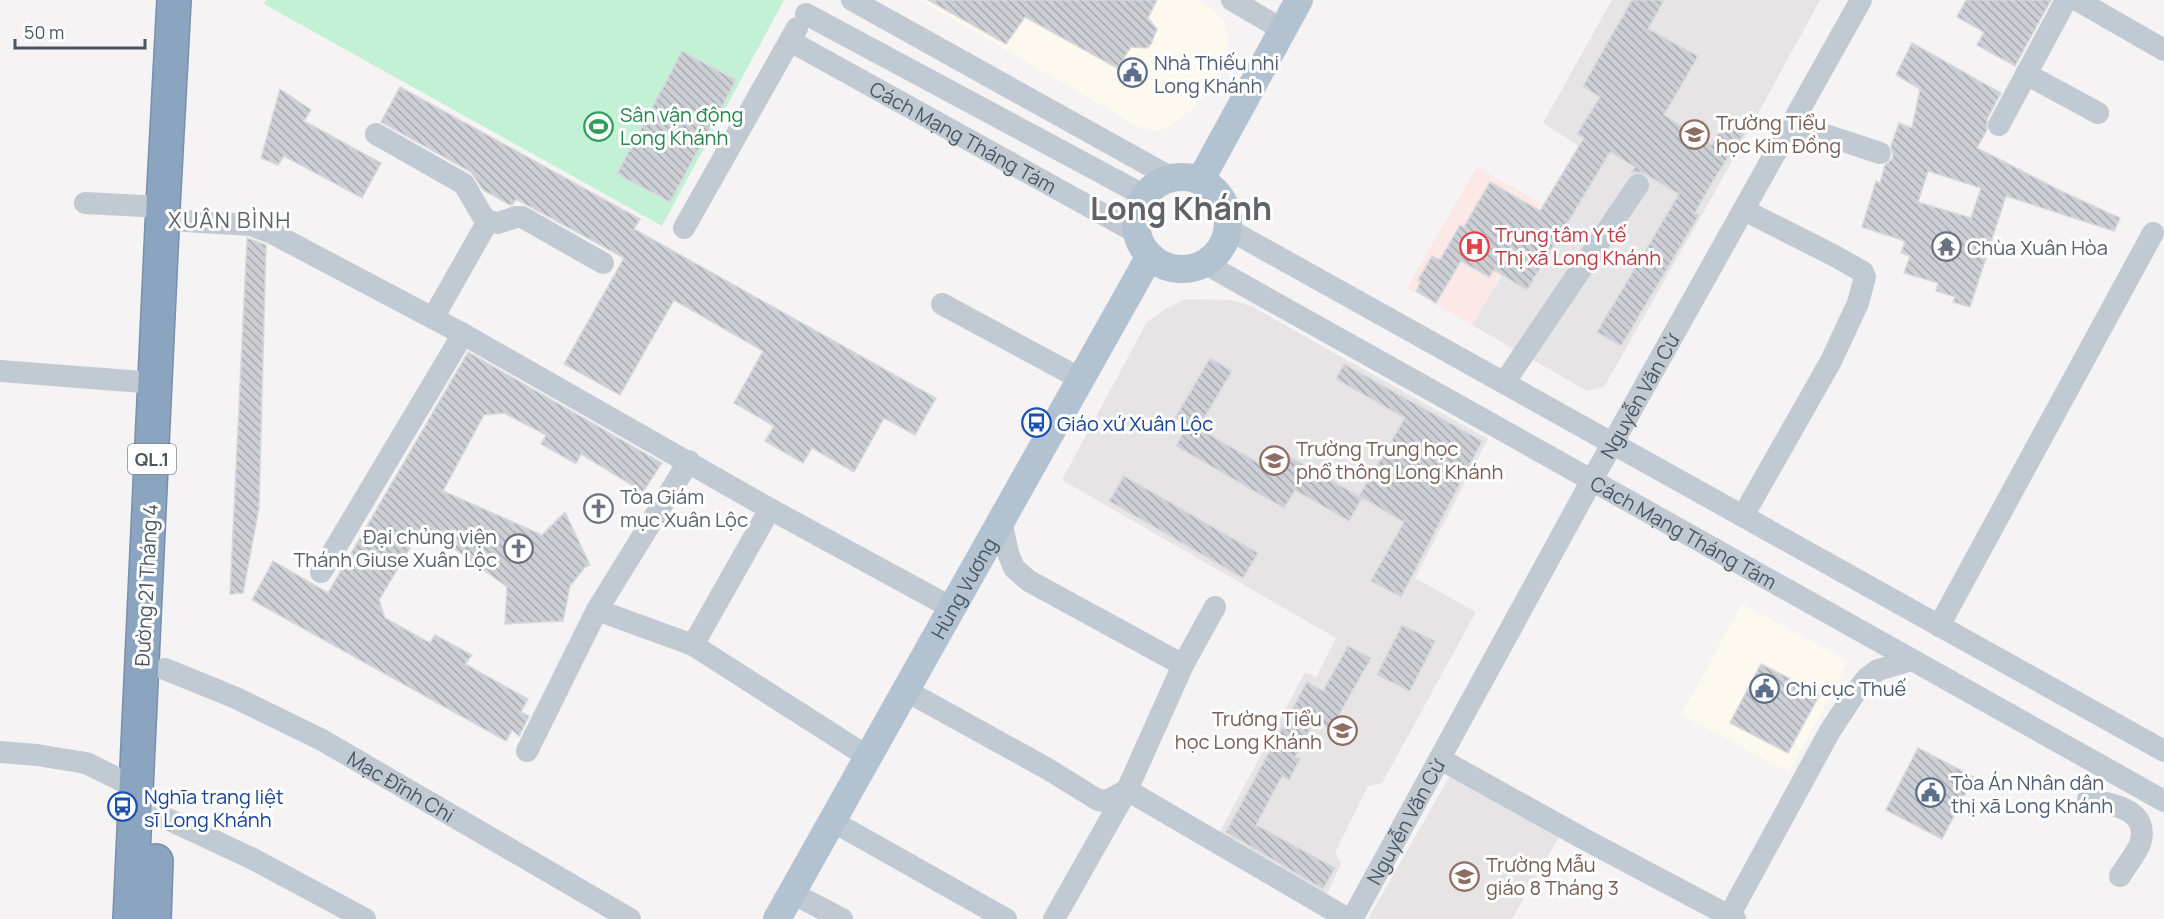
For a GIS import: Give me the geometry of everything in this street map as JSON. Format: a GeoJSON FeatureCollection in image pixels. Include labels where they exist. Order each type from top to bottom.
{"type":"FeatureCollection","features":[{"type":"Feature","properties":{"kind":"highway","name":"Đường 21 Tháng 4"},"geometry":{"type":"LineString","coordinates":[[154,919],[165,669],[174,214],[174,0]]}},
{"type":"Feature","properties":{"kind":"highway","name":"Đường 21 Tháng 4"},"geometry":{"type":"LineString","coordinates":[[130,919],[155,383],[194,0]]}},
{"type":"Feature","properties":{"kind":"main road"},"geometry":{"type":"LineString","coordinates":[[1200,181],[1299,0]]}},
{"type":"Feature","properties":{"kind":"main road"},"geometry":{"type":"LineString","coordinates":[[1186,177],[1200,181],[1216,192],[1226,210],[1228,229],[1220,249],[1204,263],[1186,269],[1166,266],[1143,244],[1137,215],[1145,196],[1152,188],[1172,178],[1186,177]]}},
{"type":"Feature","properties":{"kind":"main road","name":"Hùng Vương"},"geometry":{"type":"LineString","coordinates":[[777,919],[1081,379],[1143,244]]}},
{"type":"Feature","properties":{"kind":"street"},"geometry":{"type":"LineString","coordinates":[[852,0],[1172,178]]}},
{"type":"Feature","properties":{"kind":"street"},"geometry":{"type":"LineString","coordinates":[[1232,0],[1283,30]]}},
{"type":"Feature","properties":{"kind":"street","name":"Nguyễn Văn Cừ"},"geometry":{"type":"LineString","coordinates":[[1353,919],[1592,480],[1861,0]]}},
{"type":"Feature","properties":{"kind":"street"},"geometry":{"type":"LineString","coordinates":[[1999,125],[2066,0]]}},
{"type":"Feature","properties":{"kind":"street"},"geometry":{"type":"LineString","coordinates":[[2077,0],[2164,50]]}},
{"type":"Feature","properties":{"kind":"street"},"geometry":{"type":"LineString","coordinates":[[684,228],[809,7]]}},
{"type":"Feature","properties":{"kind":"street","name":"Cách Mạng Tháng Tám"},"geometry":{"type":"LineString","coordinates":[[809,7],[1145,196]]}},
{"type":"Feature","properties":{"kind":"street","name":"Cách Mạng Tháng Tám"},"geometry":{"type":"LineString","coordinates":[[790,41],[1143,244]]}},
{"type":"Feature","properties":{"kind":"street"},"geometry":{"type":"LineString","coordinates":[[2026,74],[2098,113]]}},
{"type":"Feature","properties":{"kind":"street"},"geometry":{"type":"LineString","coordinates":[[1792,124],[1880,153]]}},
{"type":"Feature","properties":{"kind":"street"},"geometry":{"type":"LineString","coordinates":[[376,134],[464,184],[488,221],[498,223],[522,217],[603,263]]}},
{"type":"Feature","properties":{"kind":"street"},"geometry":{"type":"LineString","coordinates":[[1504,383],[1638,185]]}},
{"type":"Feature","properties":{"kind":"street"},"geometry":{"type":"LineString","coordinates":[[86,203],[261,227],[463,334],[771,509],[952,608]]}},
{"type":"Feature","properties":{"kind":"street"},"geometry":{"type":"LineString","coordinates":[[1743,516],[1831,361],[1858,303],[1865,277],[1863,273],[1833,255],[1744,210]]}},
{"type":"Feature","properties":{"kind":"street"},"geometry":{"type":"LineString","coordinates":[[433,318],[488,221]]}},
{"type":"Feature","properties":{"kind":"street"},"geometry":{"type":"LineString","coordinates":[[1228,229],[2164,751]]}},
{"type":"Feature","properties":{"kind":"street"},"geometry":{"type":"LineString","coordinates":[[1939,626],[2153,233]]}},
{"type":"Feature","properties":{"kind":"street","name":"Cách Mạng Tháng Tám"},"geometry":{"type":"LineString","coordinates":[[1204,263],[2157,796]]}},
{"type":"Feature","properties":{"kind":"street"},"geometry":{"type":"LineString","coordinates":[[942,304],[1081,379]]}},
{"type":"Feature","properties":{"kind":"street"},"geometry":{"type":"LineString","coordinates":[[321,572],[463,334]]}},
{"type":"Feature","properties":{"kind":"street"},"geometry":{"type":"LineString","coordinates":[[0,371],[155,383]]}},
{"type":"Feature","properties":{"kind":"street"},"geometry":{"type":"LineString","coordinates":[[527,751],[597,610],[689,461]]}},
{"type":"Feature","properties":{"kind":"street"},"geometry":{"type":"LineString","coordinates":[[693,645],[771,509]]}},
{"type":"Feature","properties":{"kind":"street"},"geometry":{"type":"LineString","coordinates":[[1001,520],[1014,568],[1029,581],[1183,665]]}},
{"type":"Feature","properties":{"kind":"street"},"geometry":{"type":"LineString","coordinates":[[1054,919],[1127,790],[1183,665],[1215,607]]}},
{"type":"Feature","properties":{"kind":"street"},"geometry":{"type":"LineString","coordinates":[[597,610],[693,645],[868,757]]}},
{"type":"Feature","properties":{"kind":"street"},"geometry":{"type":"LineString","coordinates":[[1440,759],[1732,918],[1825,740],[1855,693],[1867,678],[1878,670],[1912,660]]}},
{"type":"Feature","properties":{"kind":"street","name":"Mạc Đĩnh Chi"},"geometry":{"type":"LineString","coordinates":[[165,669],[236,698],[322,740],[630,919]]}},
{"type":"Feature","properties":{"kind":"street"},"geometry":{"type":"LineString","coordinates":[[907,689],[1098,800],[1107,801],[1127,790]]}},
{"type":"Feature","properties":{"kind":"street"},"geometry":{"type":"LineString","coordinates":[[0,752],[86,763],[137,788]]}},
{"type":"Feature","properties":{"kind":"street"},"geometry":{"type":"LineString","coordinates":[[1127,790],[1348,919]]}},
{"type":"Feature","properties":{"kind":"street"},"geometry":{"type":"LineString","coordinates":[[2133,812],[2157,796]]}},
{"type":"Feature","properties":{"kind":"street"},"geometry":{"type":"LineString","coordinates":[[2088,799],[2133,812],[2141,828],[2140,844],[2120,876]]}},
{"type":"Feature","properties":{"kind":"street"},"geometry":{"type":"LineString","coordinates":[[157,814],[253,859],[365,919]]}},
{"type":"Feature","properties":{"kind":"street"},"geometry":{"type":"LineString","coordinates":[[832,821],[1006,919]]}},
{"type":"Feature","properties":{"kind":"street"},"geometry":{"type":"LineString","coordinates":[[792,893],[842,919]]}},
{"type":"Feature","properties":{"kind":"shaded area","name":"Nhà Thiếu nhi Long Khánh"},"geometry":{"type":"Polygon","coordinates":[[[920,0],[1196,0],[1217,13],[1225,24],[1229,40],[1226,60],[1213,86],[1192,109],[1161,130],[1152,131],[1137,126],[920,0]]]}},
{"type":"Feature","properties":{"kind":"shaded area"},"geometry":{"type":"Polygon","coordinates":[[[1612,0],[1820,0],[1604,387],[1587,391],[1472,325],[1579,146],[1543,123],[1612,0]]]}},
{"type":"Feature","properties":{"kind":"shaded area","name":"Trung tâm Y tế Thị xã Long Khánh"},"geometry":{"type":"Polygon","coordinates":[[[1477,167],[1541,203],[1472,325],[1407,288],[1477,167]]]}},
{"type":"Feature","properties":{"kind":"shaded area","name":"Trường Trung học phổ thông Long Khánh"},"geometry":{"type":"Polygon","coordinates":[[[1186,299],[1230,300],[1251,306],[1488,439],[1415,578],[1476,612],[1382,783],[1368,786],[1335,853],[1341,864],[1325,898],[1215,841],[1305,672],[1316,677],[1336,638],[1062,480],[1147,322],[1165,309],[1186,299]]]}},
{"type":"Feature","properties":{"kind":"shaded area","name":"Chi cục Thuế"},"geometry":{"type":"Polygon","coordinates":[[[1742,604],[1849,661],[1789,772],[1681,715],[1742,604]]]}},
{"type":"Feature","properties":{"kind":"shaded area","name":"Trường Mẫu giáo 8 Tháng 3"},"geometry":{"type":"Polygon","coordinates":[[[1452,772],[1561,833],[1512,919],[1368,919],[1452,772]]]}},
{"type":"Feature","properties":{"kind":"green space","name":"Sân vận động Long Khánh"},"geometry":{"type":"Polygon","coordinates":[[[266,0],[784,0],[662,226],[264,4],[266,0]]]}},
{"type":"Feature","properties":{"kind":"building"},"geometry":{"type":"Polygon","coordinates":[[[928,0],[1157,0],[1148,18],[1157,29],[1147,48],[1131,47],[1117,68],[1025,17],[1006,44],[928,0]]]}},
{"type":"Feature","properties":{"kind":"building"},"geometry":{"type":"Polygon","coordinates":[[[1632,0],[1664,0],[1648,29],[1698,56],[1664,115],[1711,145],[1727,121],[1745,132],[1711,184],[1695,213],[1699,215],[1621,346],[1597,332],[1679,194],[1645,174],[1631,173],[1635,167],[1610,152],[1527,290],[1494,270],[1489,277],[1461,261],[1436,303],[1416,291],[1421,281],[1418,280],[1432,256],[1440,260],[1460,225],[1464,227],[1490,182],[1540,211],[1584,138],[1577,134],[1600,97],[1583,86],[1632,0]]]}},
{"type":"Feature","properties":{"kind":"building"},"geometry":{"type":"Polygon","coordinates":[[[1966,0],[2051,0],[2015,66],[1977,45],[1984,32],[1957,17],[1966,0]]]}},
{"type":"Feature","properties":{"kind":"building"},"geometry":{"type":"Polygon","coordinates":[[[1912,43],[2001,93],[1987,119],[1987,130],[1977,148],[2120,218],[2114,231],[2006,196],[1970,307],[1953,302],[1955,297],[1936,291],[1938,283],[1904,273],[1910,256],[1901,253],[1905,241],[1862,227],[1876,181],[1880,183],[1885,165],[1893,158],[1891,146],[1899,123],[1912,128],[1920,89],[1896,75],[1912,43]],[[1928,171],[1918,202],[1971,218],[1981,188],[1928,171]]]}},
{"type":"Feature","properties":{"kind":"building"},"geometry":{"type":"Polygon","coordinates":[[[682,51],[736,80],[670,202],[617,174],[682,51]]]}},
{"type":"Feature","properties":{"kind":"building"},"geometry":{"type":"Polygon","coordinates":[[[400,87],[640,219],[634,229],[936,398],[915,435],[884,418],[854,472],[812,448],[803,463],[765,441],[774,426],[734,403],[763,351],[674,300],[620,395],[564,364],[624,258],[516,199],[510,205],[483,190],[471,172],[381,122],[400,87]]]}},
{"type":"Feature","properties":{"kind":"building"},"geometry":{"type":"Polygon","coordinates":[[[280,89],[311,110],[304,121],[381,163],[362,198],[284,156],[278,165],[261,158],[280,89]]]}},
{"type":"Feature","properties":{"kind":"building"},"geometry":{"type":"Polygon","coordinates":[[[247,238],[266,245],[259,508],[243,593],[230,594],[247,238]]]}},
{"type":"Feature","properties":{"kind":"building","name":"Đại chủng viện Thánh Giuse Xuân Lộc"},"geometry":{"type":"Polygon","coordinates":[[[468,352],[662,463],[643,492],[581,454],[576,464],[541,444],[546,435],[504,413],[484,415],[443,491],[542,535],[565,512],[590,565],[585,567],[570,586],[563,621],[505,624],[507,587],[423,526],[379,600],[385,618],[430,643],[435,635],[472,655],[465,664],[528,699],[521,712],[529,716],[519,736],[512,730],[506,741],[252,600],[273,561],[328,593],[468,352]]]}},
{"type":"Feature","properties":{"kind":"building"},"geometry":{"type":"Polygon","coordinates":[[[1210,358],[1232,371],[1198,428],[1260,464],[1271,446],[1362,498],[1349,521],[1295,490],[1284,508],[1176,446],[1188,425],[1175,418],[1210,358]]]}},
{"type":"Feature","properties":{"kind":"building"},"geometry":{"type":"Polygon","coordinates":[[[1344,364],[1482,441],[1401,597],[1371,581],[1404,522],[1359,496],[1405,418],[1336,379],[1344,364]]]}},
{"type":"Feature","properties":{"kind":"building"},"geometry":{"type":"Polygon","coordinates":[[[1124,476],[1258,553],[1243,578],[1109,501],[1124,476]]]}},
{"type":"Feature","properties":{"kind":"building"},"geometry":{"type":"Polygon","coordinates":[[[1402,625],[1435,641],[1410,691],[1377,675],[1402,625]]]}},
{"type":"Feature","properties":{"kind":"building"},"geometry":{"type":"Polygon","coordinates":[[[1348,646],[1371,658],[1331,729],[1315,720],[1295,757],[1300,759],[1289,780],[1282,776],[1256,825],[1335,868],[1323,889],[1226,832],[1307,682],[1323,691],[1348,646]]]}},
{"type":"Feature","properties":{"kind":"building"},"geometry":{"type":"Polygon","coordinates":[[[1761,664],[1820,694],[1788,753],[1730,723],[1761,664]]]}},
{"type":"Feature","properties":{"kind":"building","name":"Tòa Án Nhân dân thị xã Long Khánh"},"geometry":{"type":"Polygon","coordinates":[[[1918,748],[1974,777],[1942,839],[1886,810],[1918,748]]]}},
{"type":"Feature","properties":{"kind":"place","name":"Nhà Thiếu nhi Long Khánh"},"geometry":{"type":"Point","coordinates":[1133,73]}},
{"type":"Feature","properties":{"kind":"place","name":"Sân vận động Long Khánh"},"geometry":{"type":"Point","coordinates":[599,126]}},
{"type":"Feature","properties":{"kind":"place","name":"Trường Tiểu học Kim Đồng"},"geometry":{"type":"Point","coordinates":[1695,134]}},
{"type":"Feature","properties":{"kind":"place","name":"Trung tâm Y tế Thị xã Long Khánh"},"geometry":{"type":"Point","coordinates":[1474,246]}},
{"type":"Feature","properties":{"kind":"place","name":"Chùa Xuân Hòa"},"geometry":{"type":"Point","coordinates":[1946,247]}},
{"type":"Feature","properties":{"kind":"place","name":"Giáo xứ Xuân Lộc"},"geometry":{"type":"Point","coordinates":[1036,423]}},
{"type":"Feature","properties":{"kind":"place","name":"Trường Trung học phổ thông Long Khánh"},"geometry":{"type":"Point","coordinates":[1275,460]}},
{"type":"Feature","properties":{"kind":"place","name":"Tòa Giám mục Xuân Lộc"},"geometry":{"type":"Point","coordinates":[599,508]}},
{"type":"Feature","properties":{"kind":"place","name":"Đại chủng viện Thánh Giuse Xuân Lộc"},"geometry":{"type":"Point","coordinates":[518,548]}},
{"type":"Feature","properties":{"kind":"place","name":"Chi cục Thuế"},"geometry":{"type":"Point","coordinates":[1765,688]}},
{"type":"Feature","properties":{"kind":"place","name":"Trường Tiểu học Long Khánh"},"geometry":{"type":"Point","coordinates":[1343,730]}},
{"type":"Feature","properties":{"kind":"place","name":"Tòa Án Nhân dân thị xã Long Khánh"},"geometry":{"type":"Point","coordinates":[1930,793]}},
{"type":"Feature","properties":{"kind":"place","name":"Nghĩa trang liệt sĩ Long Khánh"},"geometry":{"type":"Point","coordinates":[123,807]}},
{"type":"Feature","properties":{"kind":"place","name":"Trường Mẫu giáo 8 Tháng 3"},"geometry":{"type":"Point","coordinates":[1465,876]}},
{"type":"Feature","properties":{"kind":"district","name":"Long Khánh"},"geometry":{"type":"Point","coordinates":[1181,208]}},
{"type":"Feature","properties":{"kind":"district","name":"XUÂN BÌNH"},"geometry":{"type":"Point","coordinates":[230,220]}}]}
